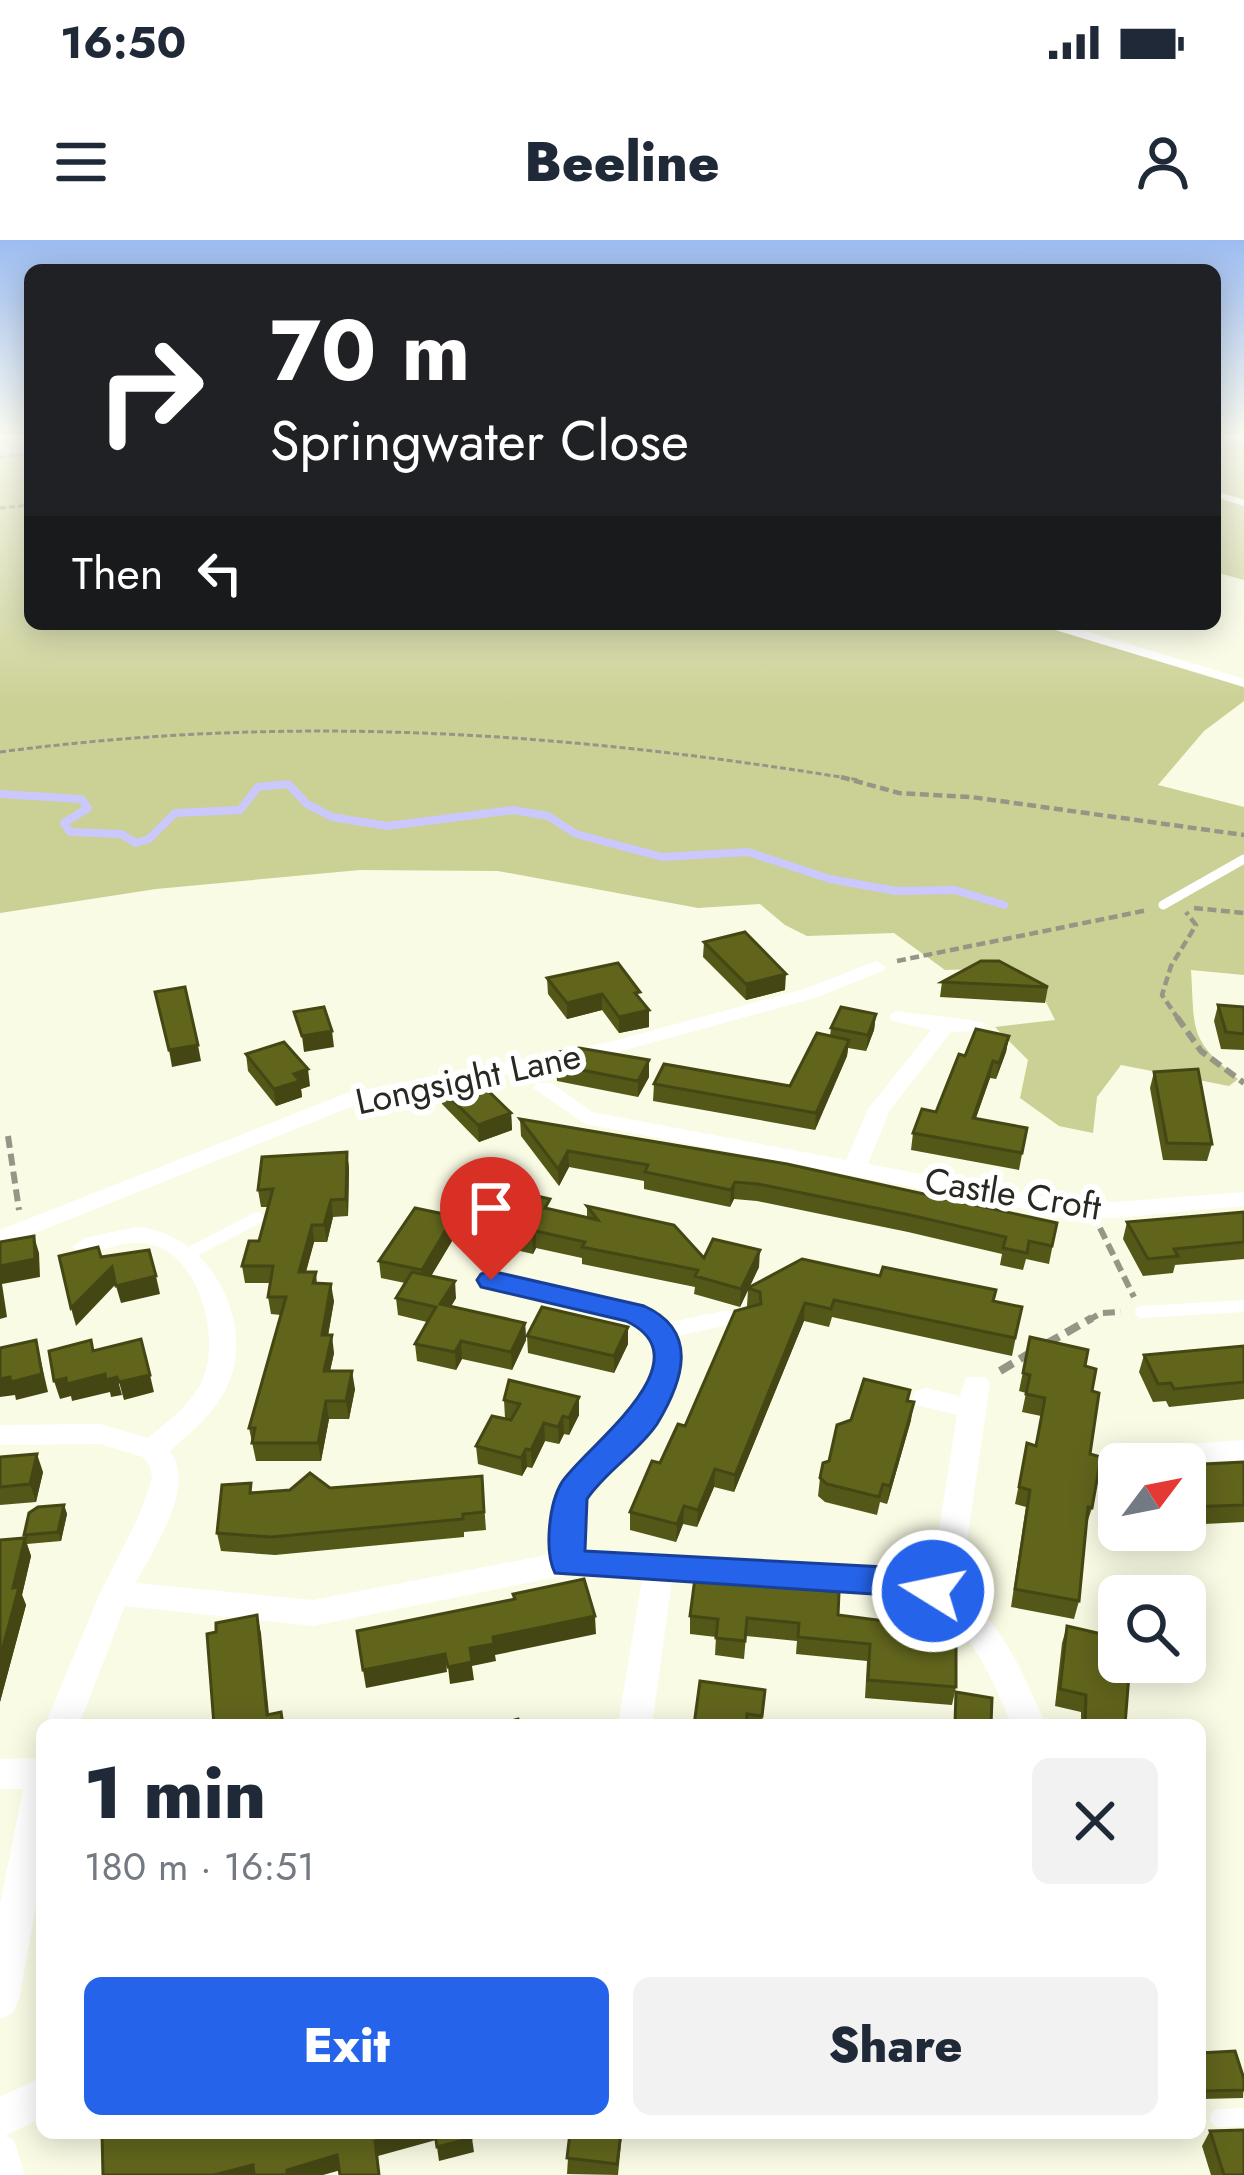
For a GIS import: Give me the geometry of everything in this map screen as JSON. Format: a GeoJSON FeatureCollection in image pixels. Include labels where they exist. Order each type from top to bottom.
{"type":"FeatureCollection","features":[{"type":"Feature","properties":{"kind":"street","name":"Longsight Lane"},"geometry":{"type":"LineString","coordinates":[[0,1239],[356,1098],[611,1048],[808,994],[876,967]]}},
{"type":"Feature","properties":{"kind":"street"},"geometry":{"type":"LineString","coordinates":[[899,1017],[945,1026],[977,1025]]}},
{"type":"Feature","properties":{"kind":"street"},"geometry":{"type":"LineString","coordinates":[[855,1166],[879,1109],[945,1026]]}},
{"type":"Feature","properties":{"kind":"street","name":"Castle Croft"},"geometry":{"type":"LineString","coordinates":[[545,1097],[585,1117],[1091,1210],[1244,1198]]}},
{"type":"Feature","properties":{"kind":"street"},"geometry":{"type":"LineString","coordinates":[[84,1246],[134,1234],[165,1240],[186,1255],[204,1284],[223,1333],[218,1376],[178,1429],[153,1450]]}},
{"type":"Feature","properties":{"kind":"street"},"geometry":{"type":"LineString","coordinates":[[502,1290],[634,1313],[669,1346],[668,1361],[644,1419],[576,1487],[570,1499],[567,1563]]}},
{"type":"Feature","properties":{"kind":"street"},"geometry":{"type":"LineString","coordinates":[[926,1398],[972,1396],[951,1548],[933,1591]]}},
{"type":"Feature","properties":{"kind":"street"},"geometry":{"type":"LineString","coordinates":[[0,1435],[100,1434],[153,1450],[164,1463],[166,1479],[153,1519],[115,1593],[64,1719]]}},
{"type":"Feature","properties":{"kind":"street"},"geometry":{"type":"LineString","coordinates":[[1206,1445],[1244,1450]]}},
{"type":"Feature","properties":{"kind":"street"},"geometry":{"type":"LineString","coordinates":[[115,1593],[313,1613],[567,1563],[904,1582],[933,1591],[978,1623],[1026,1719]]}},
{"type":"Feature","properties":{"kind":"street"},"geometry":{"type":"LineString","coordinates":[[635,1719],[659,1567]]}},
{"type":"Feature","properties":{"kind":"street"},"geometry":{"type":"LineString","coordinates":[[0,1774],[36,1776]]}},
{"type":"Feature","properties":{"kind":"street"},"geometry":{"type":"LineString","coordinates":[[0,2000],[36,1808]]}},
{"type":"Feature","properties":{"kind":"street"},"geometry":{"type":"LineString","coordinates":[[0,2118],[36,2100]]}},
{"type":"Feature","properties":{"kind":"street"},"geometry":{"type":"LineString","coordinates":[[0,2154],[4,2175]]}},
{"type":"Feature","properties":{"kind":"lane"},"geometry":{"type":"LineString","coordinates":[[1069,630],[1244,683]]}},
{"type":"Feature","properties":{"kind":"lane"},"geometry":{"type":"LineString","coordinates":[[1163,905],[1244,859]]}},
{"type":"Feature","properties":{"kind":"lane"},"geometry":{"type":"LineString","coordinates":[[186,1255],[257,1217]]}},
{"type":"Feature","properties":{"kind":"lane"},"geometry":{"type":"LineString","coordinates":[[1142,1312],[1244,1306]]}},
{"type":"Feature","properties":{"kind":"lane"},"geometry":{"type":"LineString","coordinates":[[659,1332],[709,1319],[751,1316]]}},
{"type":"Feature","properties":{"kind":"lane"},"geometry":{"type":"LineString","coordinates":[[1219,2118],[1244,2117]]}},
{"type":"Feature","properties":{"kind":"path"},"geometry":{"type":"LineString","coordinates":[[0,752],[162,730],[434,731],[701,752],[875,783],[898,793],[971,797],[1244,835]]}},
{"type":"Feature","properties":{"kind":"path"},"geometry":{"type":"LineString","coordinates":[[876,967],[1163,905]]}},
{"type":"Feature","properties":{"kind":"path"},"geometry":{"type":"LineString","coordinates":[[1244,913],[1181,907],[1196,925],[1171,966],[1162,995],[1201,1052],[1244,1083]]}},
{"type":"Feature","properties":{"kind":"path"},"geometry":{"type":"LineString","coordinates":[[8,1136],[22,1229]]}},
{"type":"Feature","properties":{"kind":"path"},"geometry":{"type":"LineString","coordinates":[[972,1396],[1102,1313],[1142,1312],[1091,1210]]}},
{"type":"Feature","properties":{"kind":"green space"},"geometry":{"type":"Polygon","coordinates":[[[0,527],[24,527],[24,630],[1057,630],[1244,686],[1244,701],[1204,731],[1158,785],[1244,807],[1244,975],[1191,970],[1197,1032],[1210,1053],[1238,1079],[1229,1086],[1121,1065],[1097,1097],[1093,1133],[1059,1126],[1020,1098],[1028,1060],[995,1027],[1055,1020],[1036,982],[1012,968],[945,970],[894,933],[807,936],[760,904],[698,908],[498,871],[360,870],[156,889],[0,913],[0,527]]]}},
{"type":"Feature","properties":{"kind":"green space"},"geometry":{"type":"Polygon","coordinates":[[[1221,527],[1244,527],[1244,580],[1221,574],[1221,527]]]}},
{"type":"Feature","properties":{"kind":"building"},"geometry":{"type":"Polygon","coordinates":[[[745,932],[786,974],[746,984],[704,942],[745,932]]]}},
{"type":"Feature","properties":{"kind":"building"},"geometry":{"type":"Polygon","coordinates":[[[981,961],[999,961],[1048,987],[942,982],[981,961]]]}},
{"type":"Feature","properties":{"kind":"building"},"geometry":{"type":"Polygon","coordinates":[[[618,963],[649,1010],[619,1017],[602,994],[567,1003],[547,978],[618,963]]]}},
{"type":"Feature","properties":{"kind":"building"},"geometry":{"type":"Polygon","coordinates":[[[185,987],[198,1045],[169,1050],[155,992],[185,987]]]}},
{"type":"Feature","properties":{"kind":"building"},"geometry":{"type":"Polygon","coordinates":[[[1218,1005],[1244,1007],[1244,1034],[1226,1032],[1218,1005]]]}},
{"type":"Feature","properties":{"kind":"building"},"geometry":{"type":"Polygon","coordinates":[[[324,1007],[332,1031],[302,1036],[294,1012],[324,1007]]]}},
{"type":"Feature","properties":{"kind":"building"},"geometry":{"type":"Polygon","coordinates":[[[841,1007],[876,1014],[868,1035],[831,1028],[841,1007]]]}},
{"type":"Feature","properties":{"kind":"building"},"geometry":{"type":"Polygon","coordinates":[[[976,1029],[1009,1036],[999,1063],[993,1061],[973,1118],[1027,1128],[1022,1153],[913,1133],[922,1109],[936,1112],[959,1054],[965,1056],[976,1029]]]}},
{"type":"Feature","properties":{"kind":"building"},"geometry":{"type":"Polygon","coordinates":[[[817,1033],[849,1040],[816,1113],[654,1084],[664,1064],[790,1086],[817,1033]]]}},
{"type":"Feature","properties":{"kind":"building"},"geometry":{"type":"Polygon","coordinates":[[[284,1042],[308,1069],[294,1074],[300,1081],[274,1089],[246,1054],[284,1042]]]}},
{"type":"Feature","properties":{"kind":"building"},"geometry":{"type":"Polygon","coordinates":[[[579,1048],[649,1060],[638,1081],[556,1065],[559,1052],[579,1048]]]}},
{"type":"Feature","properties":{"kind":"building"},"geometry":{"type":"Polygon","coordinates":[[[1198,1069],[1212,1144],[1167,1143],[1154,1072],[1198,1069]]]}},
{"type":"Feature","properties":{"kind":"building"},"geometry":{"type":"Polygon","coordinates":[[[473,1076],[511,1113],[478,1125],[440,1088],[473,1076]]]}},
{"type":"Feature","properties":{"kind":"building"},"geometry":{"type":"Polygon","coordinates":[[[520,1119],[787,1164],[1057,1223],[1052,1246],[1029,1241],[1027,1253],[1003,1248],[1006,1237],[758,1184],[735,1182],[731,1190],[645,1172],[648,1165],[568,1151],[558,1169],[520,1119]]]}},
{"type":"Feature","properties":{"kind":"building"},"geometry":{"type":"Polygon","coordinates":[[[347,1152],[346,1199],[331,1200],[324,1225],[312,1225],[299,1272],[316,1272],[313,1283],[331,1284],[322,1335],[332,1335],[324,1371],[352,1371],[346,1401],[326,1401],[318,1443],[252,1443],[255,1428],[249,1428],[286,1297],[268,1297],[273,1266],[242,1266],[249,1241],[259,1241],[273,1189],[258,1190],[262,1157],[347,1152]]]}},
{"type":"Feature","properties":{"kind":"building"},"geometry":{"type":"Polygon","coordinates":[[[502,1188],[550,1199],[545,1208],[598,1220],[587,1206],[674,1225],[704,1258],[713,1239],[760,1250],[741,1289],[695,1276],[698,1270],[582,1247],[585,1242],[453,1218],[422,1270],[379,1261],[415,1208],[444,1214],[460,1189],[496,1197],[502,1188]]]}},
{"type":"Feature","properties":{"kind":"building"},"geometry":{"type":"Polygon","coordinates":[[[1244,1212],[1244,1242],[1174,1249],[1178,1256],[1148,1259],[1127,1222],[1244,1212]]]}},
{"type":"Feature","properties":{"kind":"building"},"geometry":{"type":"Polygon","coordinates":[[[34,1236],[35,1259],[0,1266],[0,1242],[34,1236]]]}},
{"type":"Feature","properties":{"kind":"building"},"geometry":{"type":"Polygon","coordinates":[[[98,1247],[101,1257],[149,1250],[156,1276],[116,1286],[112,1267],[71,1308],[59,1256],[98,1247]]]}},
{"type":"Feature","properties":{"kind":"building"},"geometry":{"type":"Polygon","coordinates":[[[802,1259],[880,1276],[883,1267],[996,1290],[993,1301],[1022,1307],[1015,1338],[834,1300],[831,1309],[805,1303],[735,1475],[715,1469],[698,1510],[684,1506],[677,1524],[630,1512],[652,1461],[660,1463],[678,1424],[685,1426],[735,1311],[761,1304],[760,1292],[748,1288],[802,1259]]]}},
{"type":"Feature","properties":{"kind":"building"},"geometry":{"type":"Polygon","coordinates":[[[412,1272],[455,1281],[440,1304],[525,1323],[511,1352],[461,1341],[455,1352],[415,1344],[436,1307],[396,1298],[412,1272]]]}},
{"type":"Feature","properties":{"kind":"building"},"geometry":{"type":"Polygon","coordinates":[[[542,1307],[628,1327],[614,1356],[527,1336],[542,1307]]]}},
{"type":"Feature","properties":{"kind":"building"},"geometry":{"type":"Polygon","coordinates":[[[1030,1337],[1088,1350],[1085,1366],[1096,1369],[1092,1391],[1099,1393],[1090,1454],[1098,1456],[1098,1474],[1092,1508],[1088,1507],[1079,1601],[1015,1589],[1030,1490],[1019,1487],[1027,1443],[1036,1446],[1045,1398],[1026,1394],[1030,1375],[1023,1373],[1030,1337]]]}},
{"type":"Feature","properties":{"kind":"building"},"geometry":{"type":"Polygon","coordinates":[[[141,1339],[150,1375],[119,1382],[117,1377],[106,1380],[105,1374],[67,1384],[66,1378],[54,1381],[49,1351],[91,1340],[93,1351],[141,1339]]]}},
{"type":"Feature","properties":{"kind":"building"},"geometry":{"type":"Polygon","coordinates":[[[36,1340],[42,1374],[11,1382],[10,1377],[0,1379],[0,1348],[36,1340]]]}},
{"type":"Feature","properties":{"kind":"building"},"geometry":{"type":"Polygon","coordinates":[[[1244,1346],[1244,1382],[1174,1389],[1171,1383],[1158,1384],[1144,1355],[1244,1346]]]}},
{"type":"Feature","properties":{"kind":"building"},"geometry":{"type":"Polygon","coordinates":[[[864,1379],[910,1390],[907,1401],[914,1402],[890,1486],[883,1484],[879,1497],[820,1478],[837,1425],[851,1420],[864,1379]]]}},
{"type":"Feature","properties":{"kind":"building"},"geometry":{"type":"Polygon","coordinates":[[[509,1380],[579,1397],[569,1418],[563,1416],[558,1427],[544,1423],[531,1450],[526,1449],[521,1458],[476,1446],[492,1416],[511,1420],[520,1404],[504,1400],[509,1380]]]}},
{"type":"Feature","properties":{"kind":"building"},"geometry":{"type":"Polygon","coordinates":[[[37,1454],[30,1484],[0,1487],[0,1457],[37,1454]]]}},
{"type":"Feature","properties":{"kind":"building"},"geometry":{"type":"Polygon","coordinates":[[[1244,1462],[1244,1505],[1206,1506],[1206,1464],[1244,1462]]]}},
{"type":"Feature","properties":{"kind":"building"},"geometry":{"type":"Polygon","coordinates":[[[310,1473],[330,1488],[482,1476],[484,1512],[463,1514],[463,1519],[271,1537],[217,1533],[222,1485],[251,1483],[250,1493],[290,1490],[310,1473]]]}},
{"type":"Feature","properties":{"kind":"building"},"geometry":{"type":"Polygon","coordinates":[[[64,1505],[58,1532],[24,1535],[29,1513],[38,1507],[64,1505]]]}},
{"type":"Feature","properties":{"kind":"building"},"geometry":{"type":"Polygon","coordinates":[[[25,1538],[13,1588],[19,1587],[0,1658],[0,1540],[25,1538]]]}},
{"type":"Feature","properties":{"kind":"building"},"geometry":{"type":"Polygon","coordinates":[[[695,1578],[839,1592],[838,1615],[956,1630],[956,1687],[868,1680],[870,1644],[798,1637],[799,1623],[747,1618],[745,1641],[716,1638],[718,1619],[690,1616],[695,1578]]]}},
{"type":"Feature","properties":{"kind":"building"},"geometry":{"type":"Polygon","coordinates":[[[584,1579],[595,1616],[493,1637],[494,1644],[470,1648],[472,1662],[448,1667],[445,1654],[363,1670],[357,1631],[515,1599],[513,1594],[584,1579]]]}},
{"type":"Feature","properties":{"kind":"building"},"geometry":{"type":"Polygon","coordinates":[[[257,1615],[267,1715],[281,1712],[282,1719],[214,1719],[207,1634],[216,1632],[216,1623],[257,1615]]]}},
{"type":"Feature","properties":{"kind":"building"},"geometry":{"type":"Polygon","coordinates":[[[1067,1626],[1098,1633],[1098,1683],[1128,1683],[1125,1719],[1085,1719],[1086,1695],[1060,1689],[1067,1626]]]}},
{"type":"Feature","properties":{"kind":"building"},"geometry":{"type":"Polygon","coordinates":[[[700,1681],[765,1690],[762,1716],[695,1719],[700,1681]]]}},
{"type":"Feature","properties":{"kind":"building"},"geometry":{"type":"Polygon","coordinates":[[[956,1692],[992,1698],[991,1719],[955,1719],[956,1692]]]}},
{"type":"Feature","properties":{"kind":"building"},"geometry":{"type":"Polygon","coordinates":[[[1235,2051],[1244,2090],[1206,2091],[1206,2053],[1235,2051]]]}},
{"type":"Feature","properties":{"kind":"building"},"geometry":{"type":"Polygon","coordinates":[[[1244,2130],[1244,2175],[1224,2175],[1210,2131],[1244,2130]]]}},
{"type":"Feature","properties":{"kind":"building"},"geometry":{"type":"Polygon","coordinates":[[[102,2139],[382,2139],[375,2141],[379,2175],[340,2175],[337,2155],[287,2170],[287,2175],[254,2175],[253,2165],[214,2175],[103,2175],[102,2139]]]}},
{"type":"Feature","properties":{"kind":"building"},"geometry":{"type":"Polygon","coordinates":[[[436,2139],[468,2139],[437,2147],[436,2139]]]}},
{"type":"Feature","properties":{"kind":"building"},"geometry":{"type":"Polygon","coordinates":[[[569,2139],[620,2139],[617,2164],[567,2158],[569,2139]]]}},
{"type":"Feature","properties":{"kind":"waterway"},"geometry":{"type":"LineString","coordinates":[[0,794],[81,799],[88,808],[64,823],[70,832],[121,834],[136,843],[149,839],[175,813],[240,810],[258,787],[288,784],[307,804],[332,817],[387,826],[513,810],[548,816],[576,834],[662,857],[748,852],[830,879],[896,891],[955,890],[1004,905]]}},
{"type":"Feature","properties":{"kind":"route"},"geometry":{"type":"LineString","coordinates":[[491,1280],[634,1313],[650,1321],[669,1346],[668,1361],[644,1419],[576,1487],[570,1499],[567,1563],[904,1582],[933,1591]]}}]}
